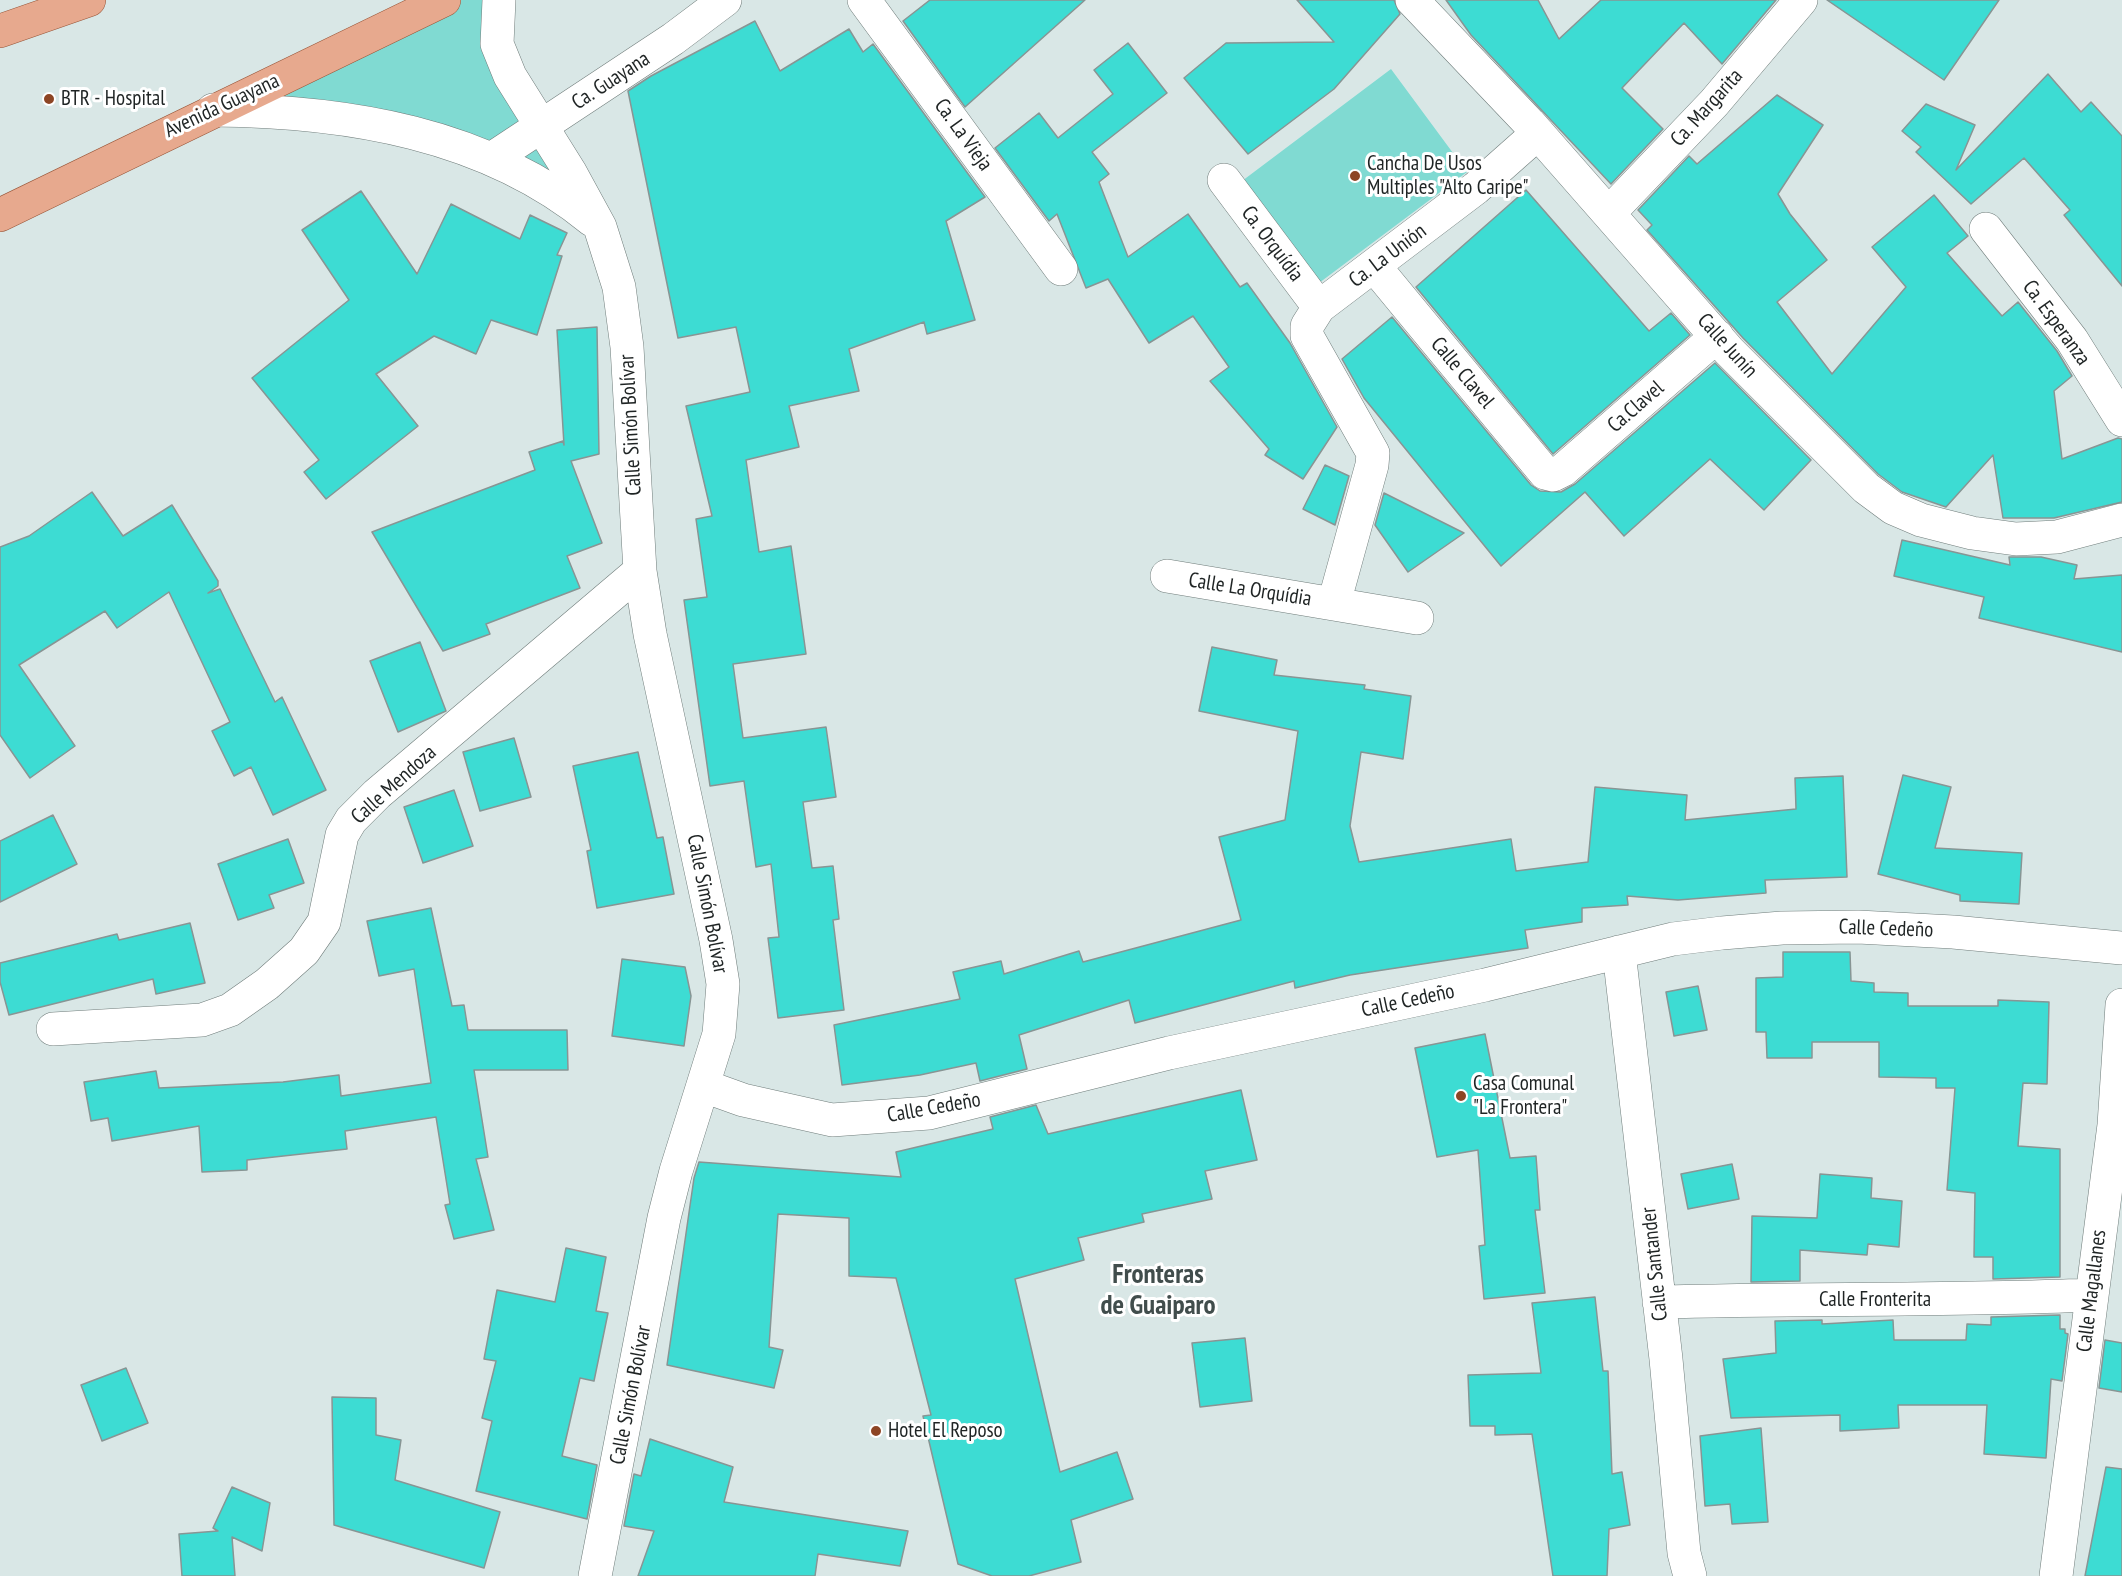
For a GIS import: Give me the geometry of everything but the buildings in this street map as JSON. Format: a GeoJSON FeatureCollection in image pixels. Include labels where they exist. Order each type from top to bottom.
{"type":"FeatureCollection","features":[{"type":"Feature","properties":{"kind":"main road"},"geometry":{"type":"LineString","coordinates":[[0,31],[89,0]]}},
{"type":"Feature","properties":{"kind":"main road","name":"Avenida Guayana"},"geometry":{"type":"LineString","coordinates":[[0,215],[444,0]]}},
{"type":"Feature","properties":{"kind":"street","name":"Calle Simón Bolívar"},"geometry":{"type":"LineString","coordinates":[[499,0],[496,20],[497,44],[510,76],[600,227],[619,287],[627,347],[640,571],[650,634],[716,940],[723,984],[719,1034],[676,1171],[664,1218],[595,1576]]}},
{"type":"Feature","properties":{"kind":"street","name":"Ca. Guayana"},"geometry":{"type":"LineString","coordinates":[[493,158],[673,39],[725,0]]}},
{"type":"Feature","properties":{"kind":"street","name":"Ca. La Vieja"},"geometry":{"type":"LineString","coordinates":[[864,0],[1061,270]]}},
{"type":"Feature","properties":{"kind":"street","name":"Calle Junín"},"geometry":{"type":"LineString","coordinates":[[1412,0],[1538,133],[1717,336],[1824,447],[1866,488],[1893,508],[1921,520],[1972,533],[2016,539],[2057,537],[2122,520]]}},
{"type":"Feature","properties":{"kind":"street","name":"Ca. Margarita"},"geometry":{"type":"LineString","coordinates":[[1609,213],[1714,103],[1801,0]]}},
{"type":"Feature","properties":{"kind":"street"},"geometry":{"type":"LineString","coordinates":[[213,110],[281,111],[411,131],[493,158],[566,198],[600,227]]}},
{"type":"Feature","properties":{"kind":"street","name":"Ca. La Unión"},"geometry":{"type":"LineString","coordinates":[[1319,307],[1476,188],[1538,133]]}},
{"type":"Feature","properties":{"kind":"street","name":"Ca. Orquídia"},"geometry":{"type":"LineString","coordinates":[[1224,180],[1319,307]]}},
{"type":"Feature","properties":{"kind":"street","name":"Ca. Esperanza"},"geometry":{"type":"LineString","coordinates":[[1986,229],[2072,340],[2122,420]]}},
{"type":"Feature","properties":{"kind":"street","name":"Calle Clavel"},"geometry":{"type":"LineString","coordinates":[[1374,267],[1545,473],[1553,475]]}},
{"type":"Feature","properties":{"kind":"street","name":"Calle La Orquídia"},"geometry":{"type":"LineString","coordinates":[[1319,307],[1307,326],[1307,336],[1373,453],[1372,465],[1334,603]]}},
{"type":"Feature","properties":{"kind":"street","name":"Ca.Clavel"},"geometry":{"type":"LineString","coordinates":[[1553,475],[1563,470],[1717,336]]}},
{"type":"Feature","properties":{"kind":"street","name":"Calle Mendoza"},"geometry":{"type":"LineString","coordinates":[[53,1029],[202,1020],[230,1010],[267,984],[304,951],[324,922],[342,835],[351,820],[377,794],[640,571]]}},
{"type":"Feature","properties":{"kind":"street","name":"Calle La Orquídia"},"geometry":{"type":"LineString","coordinates":[[1167,576],[1417,618]]}},
{"type":"Feature","properties":{"kind":"street","name":"Calle Cedeño"},"geometry":{"type":"LineString","coordinates":[[704,1086],[755,1104],[832,1120],[929,1113],[1169,1053],[1485,985],[1673,939],[1722,933],[1782,928],[1858,927],[1953,932],[2122,948]]}},
{"type":"Feature","properties":{"kind":"street","name":"Calle Santander"},"geometry":{"type":"LineString","coordinates":[[1619,952],[1659,1302],[1684,1553],[1690,1576]]}},
{"type":"Feature","properties":{"kind":"street","name":"Calle Magallanes"},"geometry":{"type":"LineString","coordinates":[[2056,1576],[2114,1125],[2122,1005]]}},
{"type":"Feature","properties":{"kind":"street","name":"Calle Fronterita"},"geometry":{"type":"LineString","coordinates":[[1659,1302],[1777,1299],[1969,1300],[2091,1295]]}},
{"type":"Feature","properties":{"kind":"shaded area"},"geometry":{"type":"Polygon","coordinates":[[[444,0],[499,0],[496,20],[600,227],[447,150],[213,110],[444,0]]]}},
{"type":"Feature","properties":{"kind":"shaded area","name":"Cancha De Usos Multiples \"Alto Caripe\""},"geometry":{"type":"Polygon","coordinates":[[[1391,69],[1467,172],[1319,283],[1242,181],[1391,69]]]}},
{"type":"Feature","properties":{"kind":"place","name":"BTR - Hospital"},"geometry":{"type":"Point","coordinates":[49,99]}},
{"type":"Feature","properties":{"kind":"place","name":"Cancha De Usos Multiples \"Alto Caripe\""},"geometry":{"type":"Point","coordinates":[1355,176]}},
{"type":"Feature","properties":{"kind":"place","name":"Casa Comunal \"La Frontera\""},"geometry":{"type":"Point","coordinates":[1461,1096]}},
{"type":"Feature","properties":{"kind":"place","name":"Hotel El Reposo"},"geometry":{"type":"Point","coordinates":[876,1431]}},
{"type":"Feature","properties":{"kind":"district","name":"Fronteras de Guaiparo"},"geometry":{"type":"Point","coordinates":[1158,1290]}}]}
